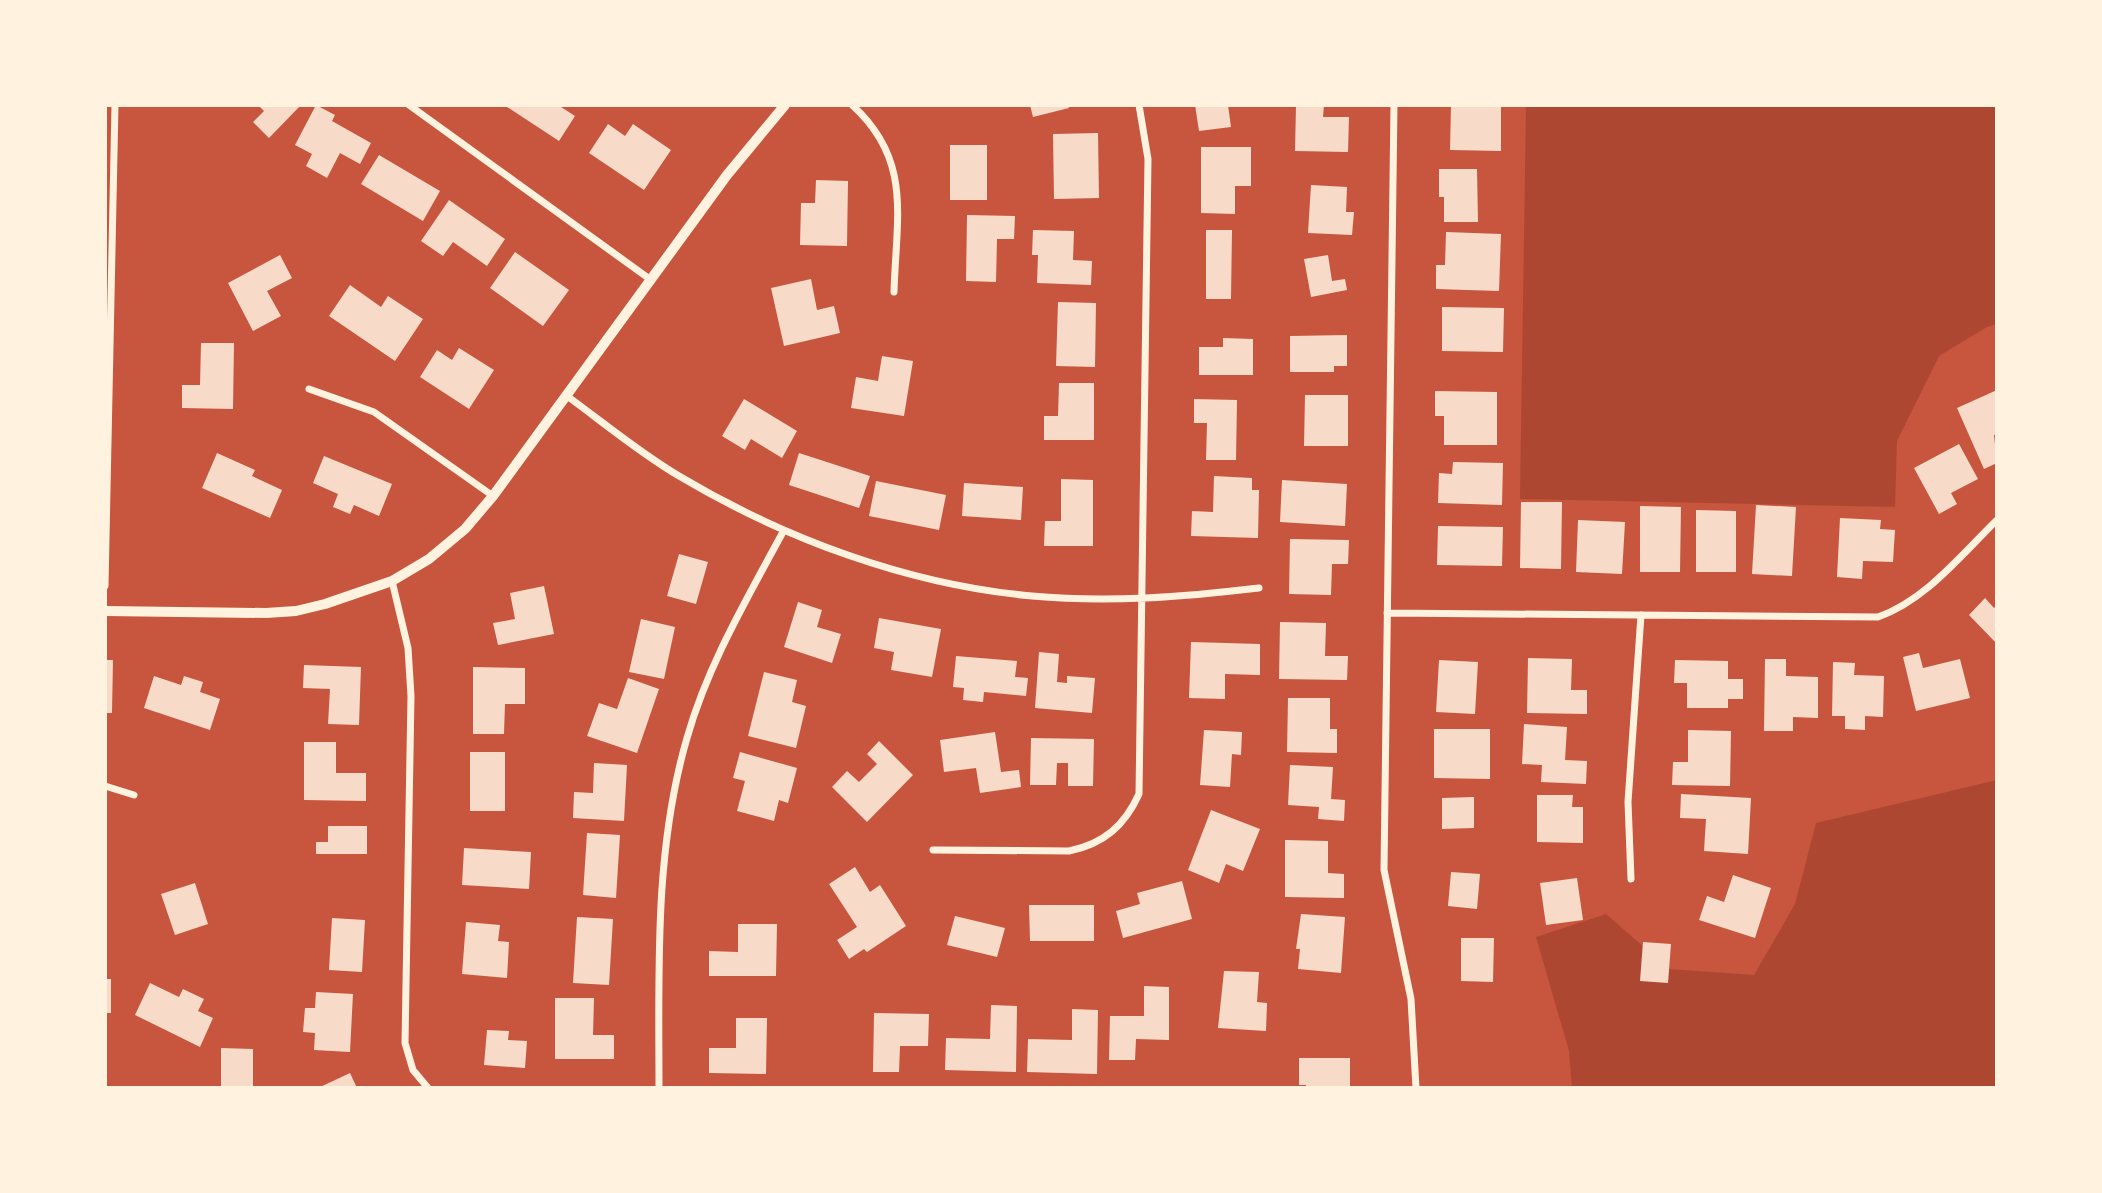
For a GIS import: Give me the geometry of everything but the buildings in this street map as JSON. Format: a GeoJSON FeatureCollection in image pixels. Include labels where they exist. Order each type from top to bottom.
{"type":"FeatureCollection","features":[{"type":"Feature","properties":{"kind":"street"},"geometry":{"type":"LineString","coordinates":[[105,586],[107,341],[115,105]]}},
{"type":"Feature","properties":{"kind":"street"},"geometry":{"type":"LineString","coordinates":[[409,105],[651,280]]}},
{"type":"Feature","properties":{"kind":"street"},"geometry":{"type":"LineString","coordinates":[[105,611],[296,611],[392,581],[429,559],[465,529],[493,496],[727,175],[785,105]]}},
{"type":"Feature","properties":{"kind":"street"},"geometry":{"type":"LineString","coordinates":[[852,105],[873,124],[893,164],[897,187],[894,292]]}},
{"type":"Feature","properties":{"kind":"street"},"geometry":{"type":"LineString","coordinates":[[933,850],[1025,852],[1082,849],[1111,834],[1132,809],[1139,794],[1149,159],[1139,105]]}},
{"type":"Feature","properties":{"kind":"street"},"geometry":{"type":"LineString","coordinates":[[1394,105],[1384,870],[1411,999],[1416,1088]]}},
{"type":"Feature","properties":{"kind":"street"},"geometry":{"type":"LineString","coordinates":[[309,389],[374,412],[493,496]]}},
{"type":"Feature","properties":{"kind":"street"},"geometry":{"type":"LineString","coordinates":[[567,396],[678,475],[784,530],[829,548],[937,580],[1034,596],[1144,599],[1259,588]]}},
{"type":"Feature","properties":{"kind":"street"},"geometry":{"type":"LineString","coordinates":[[1387,613],[1878,617],[1899,610],[1917,598],[1997,520]]}},
{"type":"Feature","properties":{"kind":"street"},"geometry":{"type":"LineString","coordinates":[[659,1088],[659,909],[676,786],[687,738],[707,679],[784,530]]}},
{"type":"Feature","properties":{"kind":"street"},"geometry":{"type":"LineString","coordinates":[[392,581],[408,648],[411,696],[405,1043],[412,1070],[428,1088]]}},
{"type":"Feature","properties":{"kind":"street"},"geometry":{"type":"LineString","coordinates":[[1631,879],[1628,802],[1641,615]]}},
{"type":"Feature","properties":{"kind":"street"},"geometry":{"type":"LineString","coordinates":[[105,786],[134,795]]}},
{"type":"Feature","properties":{"kind":"shaded area"},"geometry":{"type":"Polygon","coordinates":[[[1526,105],[1997,105],[1997,324],[1987,327],[1939,356],[1897,441],[1895,507],[1520,499],[1526,105]]]}},
{"type":"Feature","properties":{"kind":"shaded area"},"geometry":{"type":"Polygon","coordinates":[[[1997,780],[1997,1088],[1572,1088],[1569,1051],[1536,937],[1606,914],[1669,969],[1754,975],[1795,904],[1816,823],[1997,780]]]}}]}
